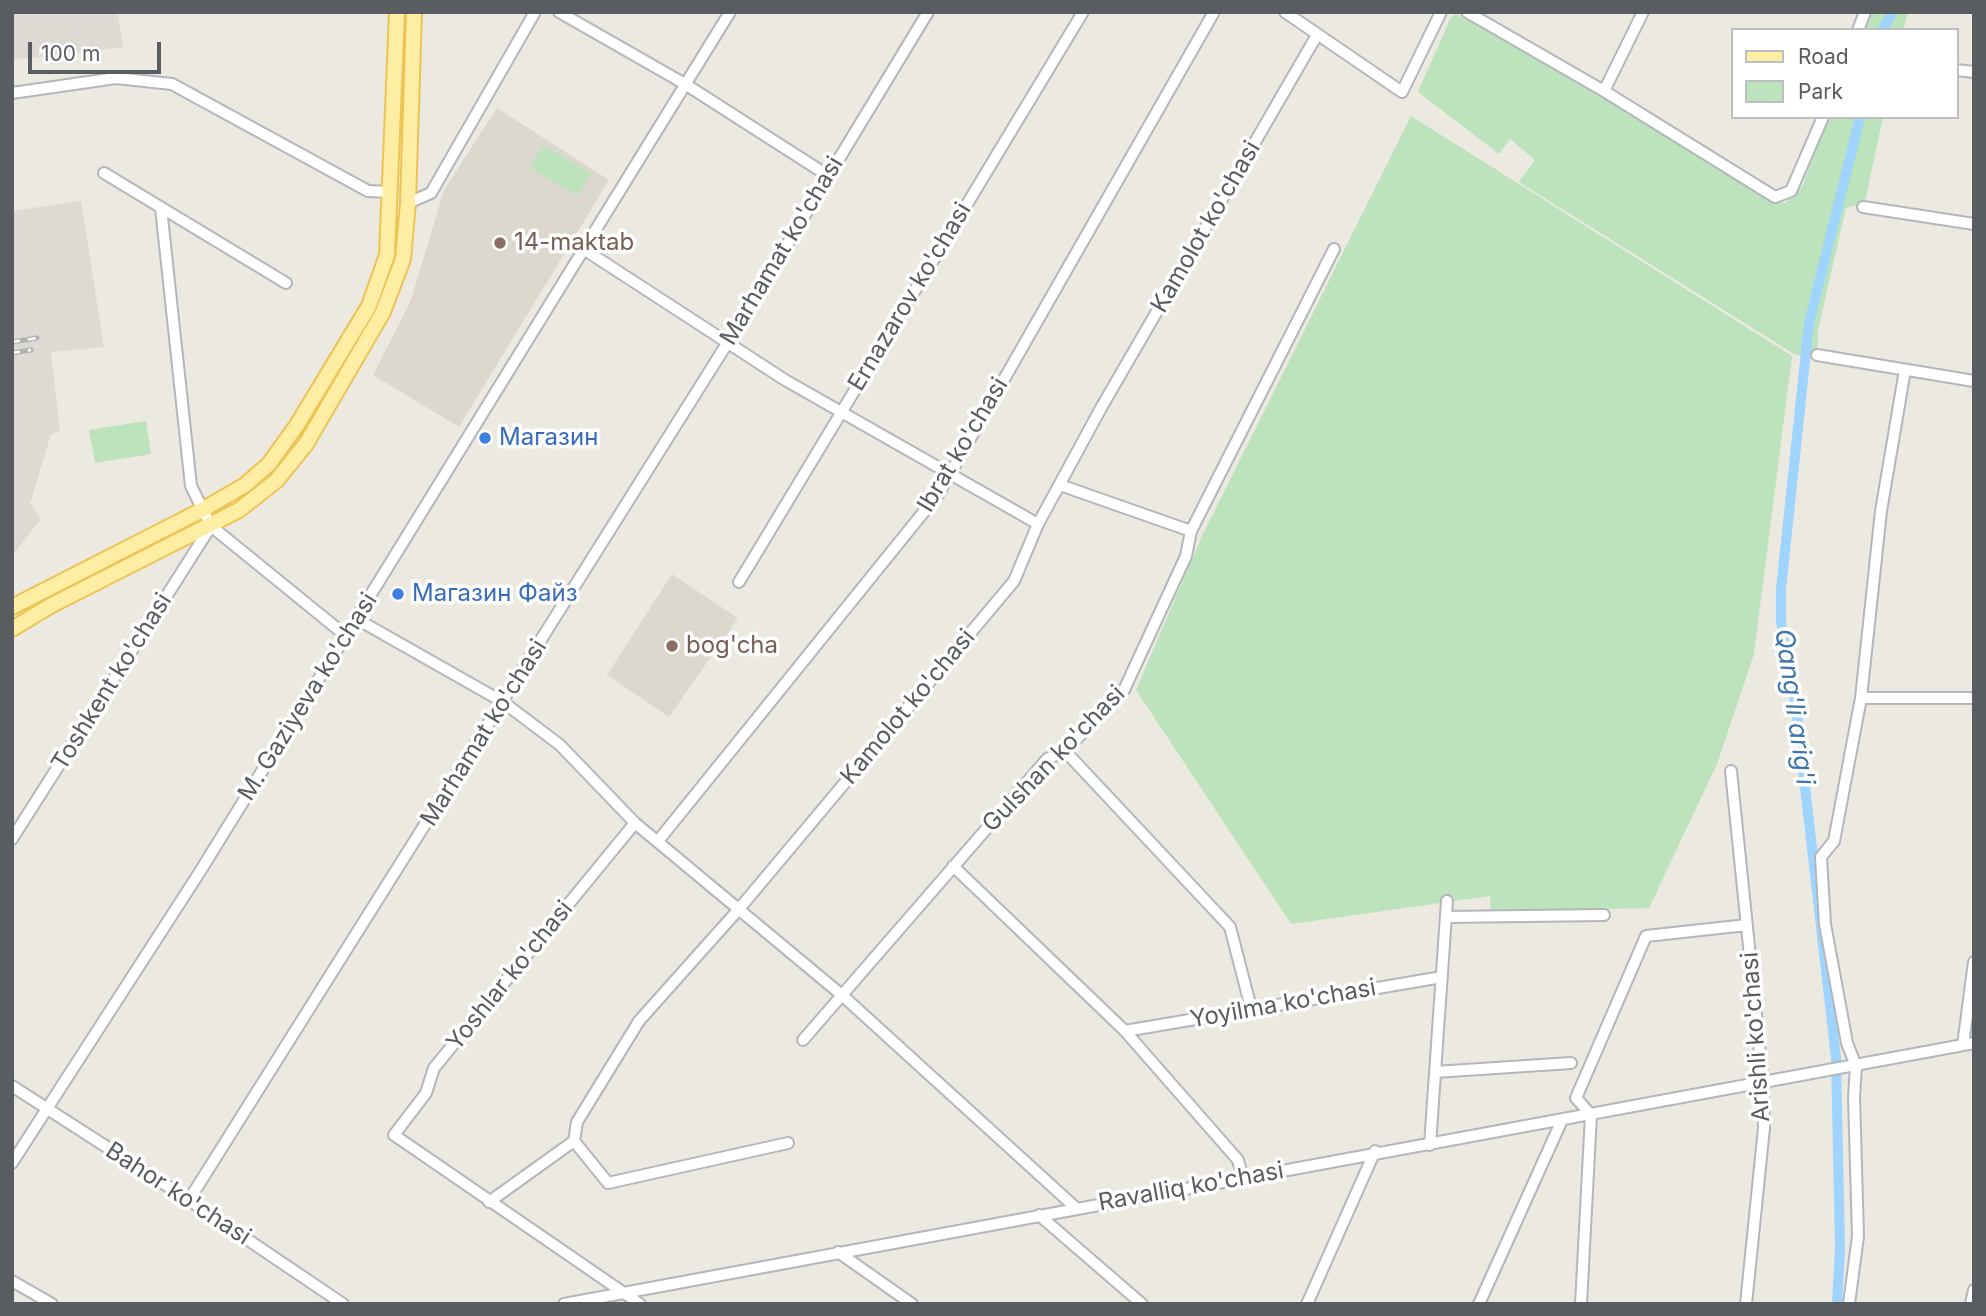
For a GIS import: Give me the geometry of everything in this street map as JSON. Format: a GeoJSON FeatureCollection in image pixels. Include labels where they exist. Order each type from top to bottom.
{"type":"FeatureCollection","features":[{"type":"Feature","properties":{"kind":"main road"},"geometry":{"type":"LineString","coordinates":[[12,607],[202,510],[244,485],[269,464],[351,339],[384,270],[389,241],[397,12]]}},
{"type":"Feature","properties":{"kind":"main road"},"geometry":{"type":"LineString","coordinates":[[12,629],[50,606],[211,526],[264,492],[287,469],[306,444],[366,345],[391,295],[402,259],[408,203],[414,12]]}},
{"type":"Feature","properties":{"kind":"street"},"geometry":{"type":"LineString","coordinates":[[408,203],[431,193],[535,12]]}},
{"type":"Feature","properties":{"kind":"street"},"geometry":{"type":"LineString","coordinates":[[559,12],[685,84],[827,175]]}},
{"type":"Feature","properties":{"kind":"street","name":"M. Gaziyeva ko'chasi"},"geometry":{"type":"LineString","coordinates":[[12,1163],[201,870],[730,12]]}},
{"type":"Feature","properties":{"kind":"street","name":"Marhamat ko'chasi"},"geometry":{"type":"LineString","coordinates":[[189,1200],[728,342],[928,12]]}},
{"type":"Feature","properties":{"kind":"street","name":"Ernazarov ko'chasi"},"geometry":{"type":"LineString","coordinates":[[739,582],[1083,12]]}},
{"type":"Feature","properties":{"kind":"street","name":"Ibrat ko'chasi"},"geometry":{"type":"LineString","coordinates":[[658,841],[930,504],[1214,12]]}},
{"type":"Feature","properties":{"kind":"street"},"geometry":{"type":"LineString","coordinates":[[1285,12],[1302,17],[1317,35],[1402,92],[1441,12]]}},
{"type":"Feature","properties":{"kind":"street"},"geometry":{"type":"LineString","coordinates":[[1467,12],[1604,91],[1775,197],[1791,191],[1822,119]]}},
{"type":"Feature","properties":{"kind":"street"},"geometry":{"type":"LineString","coordinates":[[1604,91],[1643,12]]}},
{"type":"Feature","properties":{"kind":"street","name":"Kamolot ko'chasi"},"geometry":{"type":"LineString","coordinates":[[574,1141],[577,1122],[639,1021],[739,909],[1014,581],[1038,524],[1101,408],[1317,35]]}},
{"type":"Feature","properties":{"kind":"street"},"geometry":{"type":"LineString","coordinates":[[12,93],[116,78],[172,84],[368,191],[391,192]]}},
{"type":"Feature","properties":{"kind":"street"},"geometry":{"type":"LineString","coordinates":[[104,173],[286,283]]}},
{"type":"Feature","properties":{"kind":"street"},"geometry":{"type":"LineString","coordinates":[[1863,207],[1974,224]]}},
{"type":"Feature","properties":{"kind":"street"},"geometry":{"type":"LineString","coordinates":[[161,208],[191,486],[211,526],[345,635]]}},
{"type":"Feature","properties":{"kind":"street","name":"Gulshan ko'chasi"},"geometry":{"type":"LineString","coordinates":[[803,1040],[1047,759],[1065,751],[1124,690],[1186,556],[1191,531],[1334,249]]}},
{"type":"Feature","properties":{"kind":"street"},"geometry":{"type":"LineString","coordinates":[[585,250],[785,380],[1038,524]]}},
{"type":"Feature","properties":{"kind":"street"},"geometry":{"type":"LineString","coordinates":[[1817,355],[1974,381]]}},
{"type":"Feature","properties":{"kind":"street"},"geometry":{"type":"LineString","coordinates":[[1849,1304],[1858,1236],[1854,1067],[1825,925],[1821,857],[1835,841],[1861,698],[1881,511],[1905,370]]}},
{"type":"Feature","properties":{"kind":"street"},"geometry":{"type":"LineString","coordinates":[[1060,485],[1191,531]]}},
{"type":"Feature","properties":{"kind":"street","name":"Toshkent ko'chasi"},"geometry":{"type":"LineString","coordinates":[[12,839],[211,526]]}},
{"type":"Feature","properties":{"kind":"street"},"geometry":{"type":"LineString","coordinates":[[355,618],[503,702],[560,745],[635,823],[843,996],[1076,1208]]}},
{"type":"Feature","properties":{"kind":"street"},"geometry":{"type":"LineString","coordinates":[[1861,698],[1974,698]]}},
{"type":"Feature","properties":{"kind":"street"},"geometry":{"type":"LineString","coordinates":[[1065,751],[1230,927],[1251,1008]]}},
{"type":"Feature","properties":{"kind":"street","name":"Arishli ko'chasi"},"geometry":{"type":"LineString","coordinates":[[1731,771],[1763,1083],[1764,1128],[1746,1304]]}},
{"type":"Feature","properties":{"kind":"street","name":"Yoshlar ko'chasi"},"geometry":{"type":"LineString","coordinates":[[489,1202],[394,1135],[426,1093],[434,1068],[635,823]]}},
{"type":"Feature","properties":{"kind":"street"},"geometry":{"type":"LineString","coordinates":[[953,866],[1125,1031],[1238,1160],[1243,1178]]}},
{"type":"Feature","properties":{"kind":"street"},"geometry":{"type":"LineString","coordinates":[[1430,1144],[1447,901]]}},
{"type":"Feature","properties":{"kind":"street"},"geometry":{"type":"LineString","coordinates":[[1446,918],[1604,915]]}},
{"type":"Feature","properties":{"kind":"street"},"geometry":{"type":"LineString","coordinates":[[1581,1304],[1591,1115],[1576,1098],[1646,936],[1747,925]]}},
{"type":"Feature","properties":{"kind":"street"},"geometry":{"type":"LineString","coordinates":[[1968,1044],[1974,962]]}},
{"type":"Feature","properties":{"kind":"street","name":"Yoyilma ko'chasi"},"geometry":{"type":"LineString","coordinates":[[1125,1031],[1442,977]]}},
{"type":"Feature","properties":{"kind":"street","name":"Ravalliq ko'chasi"},"geometry":{"type":"LineString","coordinates":[[564,1304],[1375,1151],[1430,1144],[1591,1115],[1968,1044]]}},
{"type":"Feature","properties":{"kind":"street"},"geometry":{"type":"LineString","coordinates":[[1435,1072],[1571,1063]]}},
{"type":"Feature","properties":{"kind":"street","name":"Bahor ko'chasi"},"geometry":{"type":"LineString","coordinates":[[12,1086],[189,1200],[342,1304]]}},
{"type":"Feature","properties":{"kind":"street"},"geometry":{"type":"LineString","coordinates":[[1479,1304],[1562,1120]]}},
{"type":"Feature","properties":{"kind":"street"},"geometry":{"type":"LineString","coordinates":[[640,1304],[489,1202],[574,1141],[608,1183],[788,1143]]}},
{"type":"Feature","properties":{"kind":"street"},"geometry":{"type":"LineString","coordinates":[[1307,1304],[1375,1151]]}},
{"type":"Feature","properties":{"kind":"street"},"geometry":{"type":"LineString","coordinates":[[1039,1215],[1142,1304]]}},
{"type":"Feature","properties":{"kind":"street"},"geometry":{"type":"LineString","coordinates":[[838,1252],[912,1304]]}},
{"type":"Feature","properties":{"kind":"street"},"geometry":{"type":"LineString","coordinates":[[12,1281],[39,1300],[52,1304]]}},
{"type":"Feature","properties":{"kind":"street"},"geometry":{"type":"LineString","coordinates":[[1971,1304],[1974,1290]]}},
{"type":"Feature","properties":{"kind":"shaded area"},"geometry":{"type":"Polygon","coordinates":[[[12,12],[118,12],[123,47],[12,60],[12,12]]]}},
{"type":"Feature","properties":{"kind":"shaded area","name":"14-maktab"},"geometry":{"type":"Polygon","coordinates":[[[497,108],[609,180],[459,427],[373,375],[411,300],[444,190],[497,108]]]}},
{"type":"Feature","properties":{"kind":"shaded area"},"geometry":{"type":"Polygon","coordinates":[[[81,201],[104,347],[51,352],[60,431],[51,434],[30,504],[41,519],[12,556],[12,211],[81,201]]]}},
{"type":"Feature","properties":{"kind":"shaded area","name":"bog'cha"},"geometry":{"type":"Polygon","coordinates":[[[672,574],[738,618],[669,717],[607,675],[672,574]]]}},
{"type":"Feature","properties":{"kind":"green space"},"geometry":{"type":"Polygon","coordinates":[[[1868,12],[1908,12],[1904,28],[1863,28],[1868,12]]]}},
{"type":"Feature","properties":{"kind":"green space"},"geometry":{"type":"Polygon","coordinates":[[[1456,14],[1553,66],[1771,201],[1785,203],[1802,187],[1826,119],[1883,119],[1865,202],[1846,208],[1818,330],[1817,360],[1794,354],[1519,182],[1535,160],[1510,139],[1499,154],[1418,92],[1450,19],[1456,14]]]}},
{"type":"Feature","properties":{"kind":"green space"},"geometry":{"type":"Polygon","coordinates":[[[1411,116],[1792,356],[1754,654],[1717,764],[1649,908],[1491,912],[1490,896],[1291,924],[1136,690],[1202,536],[1411,116]]]}},
{"type":"Feature","properties":{"kind":"green space"},"geometry":{"type":"Polygon","coordinates":[[[543,145],[591,173],[578,196],[530,168],[543,145]]]}},
{"type":"Feature","properties":{"kind":"green space"},"geometry":{"type":"Polygon","coordinates":[[[146,421],[151,454],[95,463],[89,430],[146,421]]]}},
{"type":"Feature","properties":{"kind":"waterway","name":"Qang'li arig'i"},"geometry":{"type":"LineString","coordinates":[[1883,28],[1893,12]]}},
{"type":"Feature","properties":{"kind":"waterway","name":"Qang'li arig'i"},"geometry":{"type":"LineString","coordinates":[[1837,1304],[1840,1249],[1836,1058],[1796,708],[1781,622],[1781,589],[1809,323],[1860,119]]}},
{"type":"Feature","properties":{"kind":"railway"},"geometry":{"type":"LineString","coordinates":[[12,342],[37,338]]}},
{"type":"Feature","properties":{"kind":"railway"},"geometry":{"type":"LineString","coordinates":[[12,353],[31,350]]}},
{"type":"Feature","properties":{"kind":"place","name":"14-maktab"},"geometry":{"type":"Point","coordinates":[500,243]}},
{"type":"Feature","properties":{"kind":"place","name":"Магазин"},"geometry":{"type":"Point","coordinates":[485,438]}},
{"type":"Feature","properties":{"kind":"place","name":"Магазин Файз"},"geometry":{"type":"Point","coordinates":[398,594]}},
{"type":"Feature","properties":{"kind":"place","name":"bog'cha"},"geometry":{"type":"Point","coordinates":[672,646]}}]}
